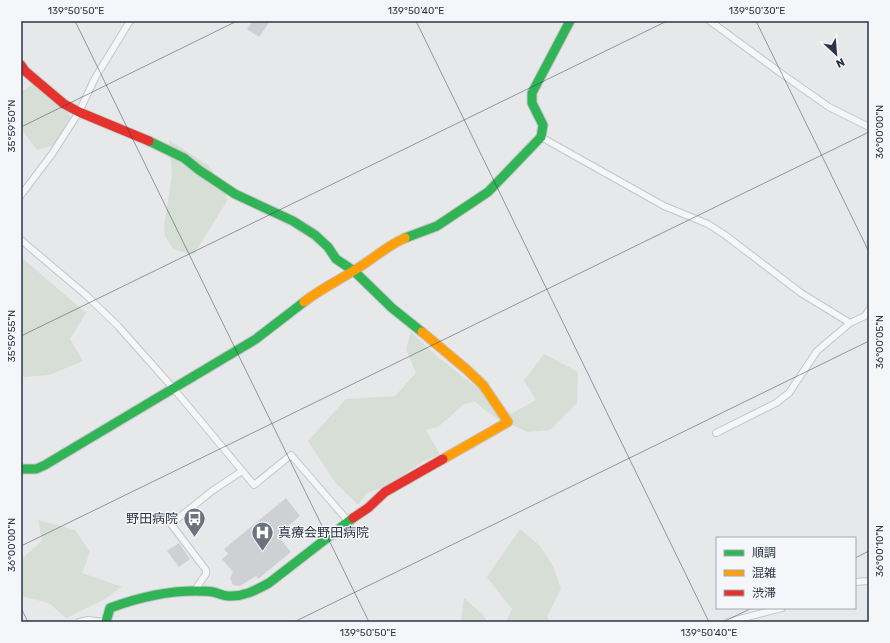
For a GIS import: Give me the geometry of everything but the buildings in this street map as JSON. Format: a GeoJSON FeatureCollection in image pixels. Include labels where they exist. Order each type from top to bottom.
{"type":"FeatureCollection","features":[{"type":"Feature","properties":{"kind":"street"},"geometry":{"type":"LineString","coordinates":[[21,195],[52,154],[79,112],[95,78],[130,21]]}},
{"type":"Feature","properties":{"kind":"street"},"geometry":{"type":"LineString","coordinates":[[21,469],[36,469],[45,465],[132,412],[174,389],[256,339],[318,291],[354,271],[395,242],[437,226],[488,192],[541,138],[543,125],[532,103],[532,93],[570,21]]}},
{"type":"Feature","properties":{"kind":"street"},"geometry":{"type":"LineString","coordinates":[[710,21],[829,107],[869,127]]}},
{"type":"Feature","properties":{"kind":"street"},"geometry":{"type":"LineString","coordinates":[[21,65],[25,71],[64,104],[79,112],[146,139],[184,158],[235,194],[293,221],[315,235],[328,247],[336,259],[354,271],[392,308],[466,369],[483,385],[508,422],[385,492],[355,518],[348,521],[269,583],[255,591],[243,595],[228,596],[213,592],[194,591],[160,594],[135,599],[110,608],[105,622],[88,620],[79,622]]}},
{"type":"Feature","properties":{"kind":"street"},"geometry":{"type":"LineString","coordinates":[[541,138],[664,206],[708,224],[725,235],[801,293],[850,323]]}},
{"type":"Feature","properties":{"kind":"street"},"geometry":{"type":"LineString","coordinates":[[21,240],[103,310],[174,389],[254,485],[291,455],[348,521]]}},
{"type":"Feature","properties":{"kind":"street"},"geometry":{"type":"LineString","coordinates":[[716,433],[776,403],[789,393],[818,351],[850,323],[867,317],[869,310]]}},
{"type":"Feature","properties":{"kind":"street"},"geometry":{"type":"LineString","coordinates":[[194,591],[206,574],[206,570],[171,524],[212,491],[242,471]]}},
{"type":"Feature","properties":{"kind":"street"},"geometry":{"type":"LineString","coordinates":[[856,582],[869,581]]}},
{"type":"Feature","properties":{"kind":"street"},"geometry":{"type":"LineString","coordinates":[[728,622],[778,609]]}},
{"type":"Feature","properties":{"kind":"shaded area"},"geometry":{"type":"Polygon","coordinates":[[[38,82],[67,110],[74,124],[52,146],[37,150],[21,129],[21,91],[38,82]]]}},
{"type":"Feature","properties":{"kind":"shaded area"},"geometry":{"type":"Polygon","coordinates":[[[169,140],[209,166],[226,190],[227,201],[194,254],[173,249],[165,236],[164,227],[172,175],[169,140]]]}},
{"type":"Feature","properties":{"kind":"shaded area"},"geometry":{"type":"Polygon","coordinates":[[[21,257],[86,313],[70,339],[83,361],[49,375],[24,377],[21,374],[21,257]]]}},
{"type":"Feature","properties":{"kind":"shaded area"},"geometry":{"type":"Polygon","coordinates":[[[411,332],[439,358],[511,414],[536,400],[524,380],[544,354],[578,372],[577,403],[550,430],[528,432],[496,418],[475,402],[464,404],[438,427],[426,430],[440,455],[425,460],[387,486],[367,493],[358,505],[335,482],[308,441],[346,399],[395,396],[416,373],[406,349],[411,332]]]}},
{"type":"Feature","properties":{"kind":"shaded area"},"geometry":{"type":"Polygon","coordinates":[[[38,520],[75,530],[90,552],[82,573],[122,587],[103,600],[66,618],[49,603],[21,596],[21,559],[42,541],[38,520]]]}},
{"type":"Feature","properties":{"kind":"shaded area"},"geometry":{"type":"Polygon","coordinates":[[[520,529],[540,546],[553,566],[561,589],[547,617],[550,622],[506,622],[512,609],[487,577],[520,529]]]}},
{"type":"Feature","properties":{"kind":"shaded area"},"geometry":{"type":"Polygon","coordinates":[[[464,598],[482,614],[488,622],[461,622],[464,598]]]}},
{"type":"Feature","properties":{"kind":"traffic: fast"},"geometry":{"type":"LineString","coordinates":[[405,238],[437,226],[488,192],[541,137],[543,125],[532,103],[532,93],[570,21]]}},
{"type":"Feature","properties":{"kind":"traffic: fast"},"geometry":{"type":"LineString","coordinates":[[149,141],[184,158],[235,194],[293,221],[315,235],[328,247],[336,259],[354,271],[392,308],[422,332]]}},
{"type":"Feature","properties":{"kind":"traffic: fast"},"geometry":{"type":"LineString","coordinates":[[21,469],[36,469],[45,465],[256,339],[304,302]]}},
{"type":"Feature","properties":{"kind":"traffic: fast"},"geometry":{"type":"LineString","coordinates":[[106,622],[110,608],[151,596],[184,591],[215,592],[226,596],[234,596],[255,590],[269,583],[353,518]]}},
{"type":"Feature","properties":{"kind":"traffic: slow"},"geometry":{"type":"LineString","coordinates":[[304,302],[360,267],[391,245],[405,238]]}},
{"type":"Feature","properties":{"kind":"traffic: slow"},"geometry":{"type":"LineString","coordinates":[[422,332],[483,385],[508,422],[443,459]]}},
{"type":"Feature","properties":{"kind":"traffic: jam"},"geometry":{"type":"LineString","coordinates":[[21,65],[25,71],[64,104],[79,112],[149,141]]}},
{"type":"Feature","properties":{"kind":"traffic: jam"},"geometry":{"type":"LineString","coordinates":[[353,518],[368,508],[385,492],[443,459]]}},
{"type":"Feature","properties":{"kind":"place","name":"野田病院"},"geometry":{"type":"Point","coordinates":[194,538]}},
{"type":"Feature","properties":{"kind":"place","name":"真療会野田病院"},"geometry":{"type":"Point","coordinates":[262,552]}}]}
